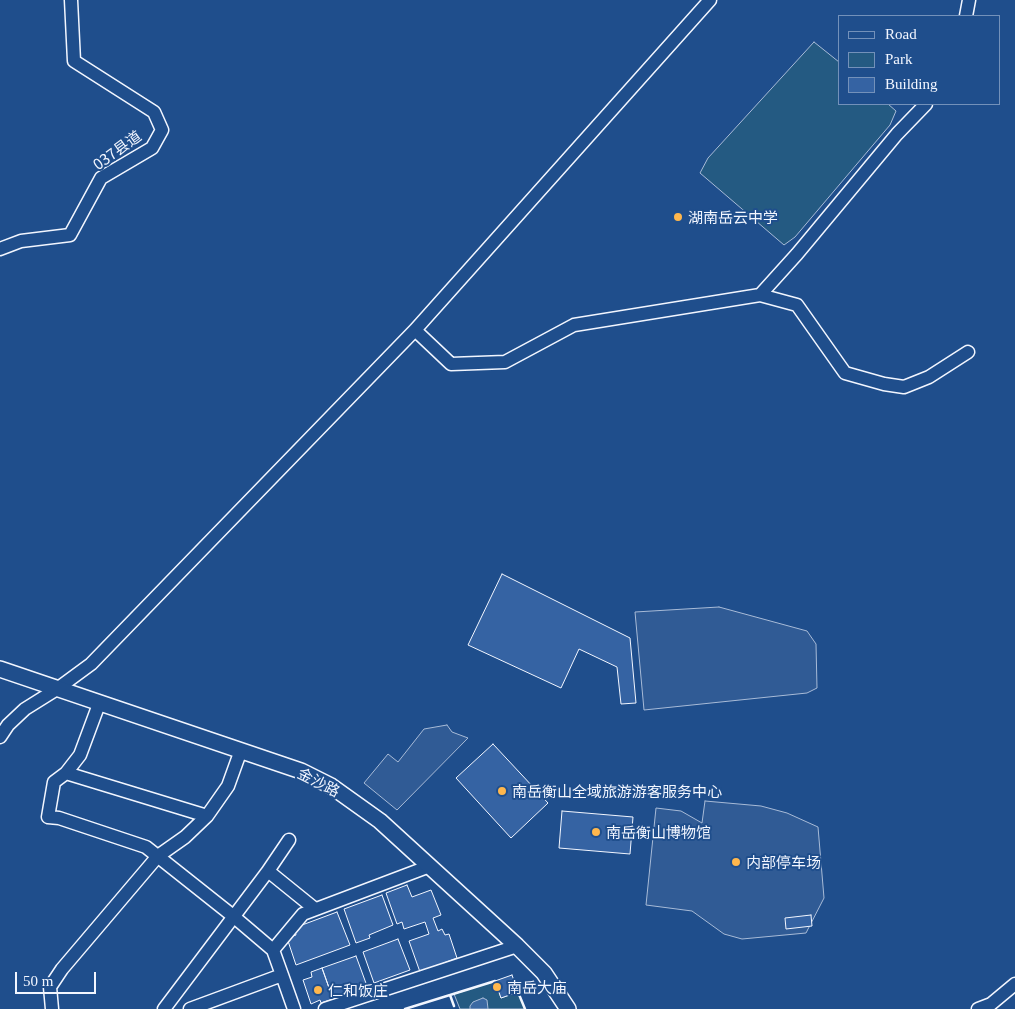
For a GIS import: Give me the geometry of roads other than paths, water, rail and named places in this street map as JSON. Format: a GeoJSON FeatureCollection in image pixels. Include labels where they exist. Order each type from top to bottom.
{"type":"FeatureCollection","features":[{"type":"Feature","properties":{"kind":"main road","name":"金沙路"},"geometry":{"type":"LineString","coordinates":[[0,669],[99,704],[242,750],[300,771],[331,786],[380,821],[517,946],[544,973],[568,1009]]}},
{"type":"Feature","properties":{"kind":"street","name":"037县道"},"geometry":{"type":"LineString","coordinates":[[0,249],[21,241],[70,235],[101,178],[152,148],[162,130],[154,112],[74,61],[71,0]]}},
{"type":"Feature","properties":{"kind":"street"},"geometry":{"type":"LineString","coordinates":[[0,738],[8,725],[25,709],[57,689],[90,664],[416,330],[710,0]]}},
{"type":"Feature","properties":{"kind":"street"},"geometry":{"type":"LineString","coordinates":[[966,15],[969,0]]}},
{"type":"Feature","properties":{"kind":"street"},"geometry":{"type":"LineString","coordinates":[[760,295],[797,254],[897,134],[925,105]]}},
{"type":"Feature","properties":{"kind":"street"},"geometry":{"type":"LineString","coordinates":[[416,330],[451,364],[505,362],[574,325],[760,295],[798,305],[845,373],[884,384],[904,387],[929,377],[968,352]]}},
{"type":"Feature","properties":{"kind":"street"},"geometry":{"type":"LineString","coordinates":[[99,704],[80,755],[66,773],[54,782],[48,817],[59,818],[146,847],[158,856],[273,950],[294,1009]]}},
{"type":"Feature","properties":{"kind":"street"},"geometry":{"type":"LineString","coordinates":[[52,1009],[50,987],[62,969],[158,856],[185,837],[207,816],[228,786],[242,750]]}},
{"type":"Feature","properties":{"kind":"street"},"geometry":{"type":"LineString","coordinates":[[66,773],[207,816]]}},
{"type":"Feature","properties":{"kind":"street"},"geometry":{"type":"LineString","coordinates":[[164,1009],[268,871],[289,840]]}},
{"type":"Feature","properties":{"kind":"street"},"geometry":{"type":"LineString","coordinates":[[273,950],[303,914],[430,866]]}},
{"type":"Feature","properties":{"kind":"street"},"geometry":{"type":"LineString","coordinates":[[268,871],[315,909]]}},
{"type":"Feature","properties":{"kind":"street"},"geometry":{"type":"LineString","coordinates":[[325,1009],[517,946]]}},
{"type":"Feature","properties":{"kind":"street"},"geometry":{"type":"LineString","coordinates":[[190,1009],[282,975]]}},
{"type":"Feature","properties":{"kind":"street"},"geometry":{"type":"LineString","coordinates":[[978,1009],[991,1004],[1015,984]]}},
{"type":"Feature","properties":{"kind":"place","name":"湖南岳云中学"},"geometry":{"type":"Point","coordinates":[678,217]}},
{"type":"Feature","properties":{"kind":"place","name":"南岳衡山全域旅游游客服务中心"},"geometry":{"type":"Point","coordinates":[502,791]}},
{"type":"Feature","properties":{"kind":"place","name":"南岳衡山博物馆"},"geometry":{"type":"Point","coordinates":[596,832]}},
{"type":"Feature","properties":{"kind":"place","name":"内部停车场"},"geometry":{"type":"Point","coordinates":[736,862]}},
{"type":"Feature","properties":{"kind":"place","name":"南岳大庙"},"geometry":{"type":"Point","coordinates":[497,987]}},
{"type":"Feature","properties":{"kind":"place","name":"仁和饭庄"},"geometry":{"type":"Point","coordinates":[318,990]}}]}
